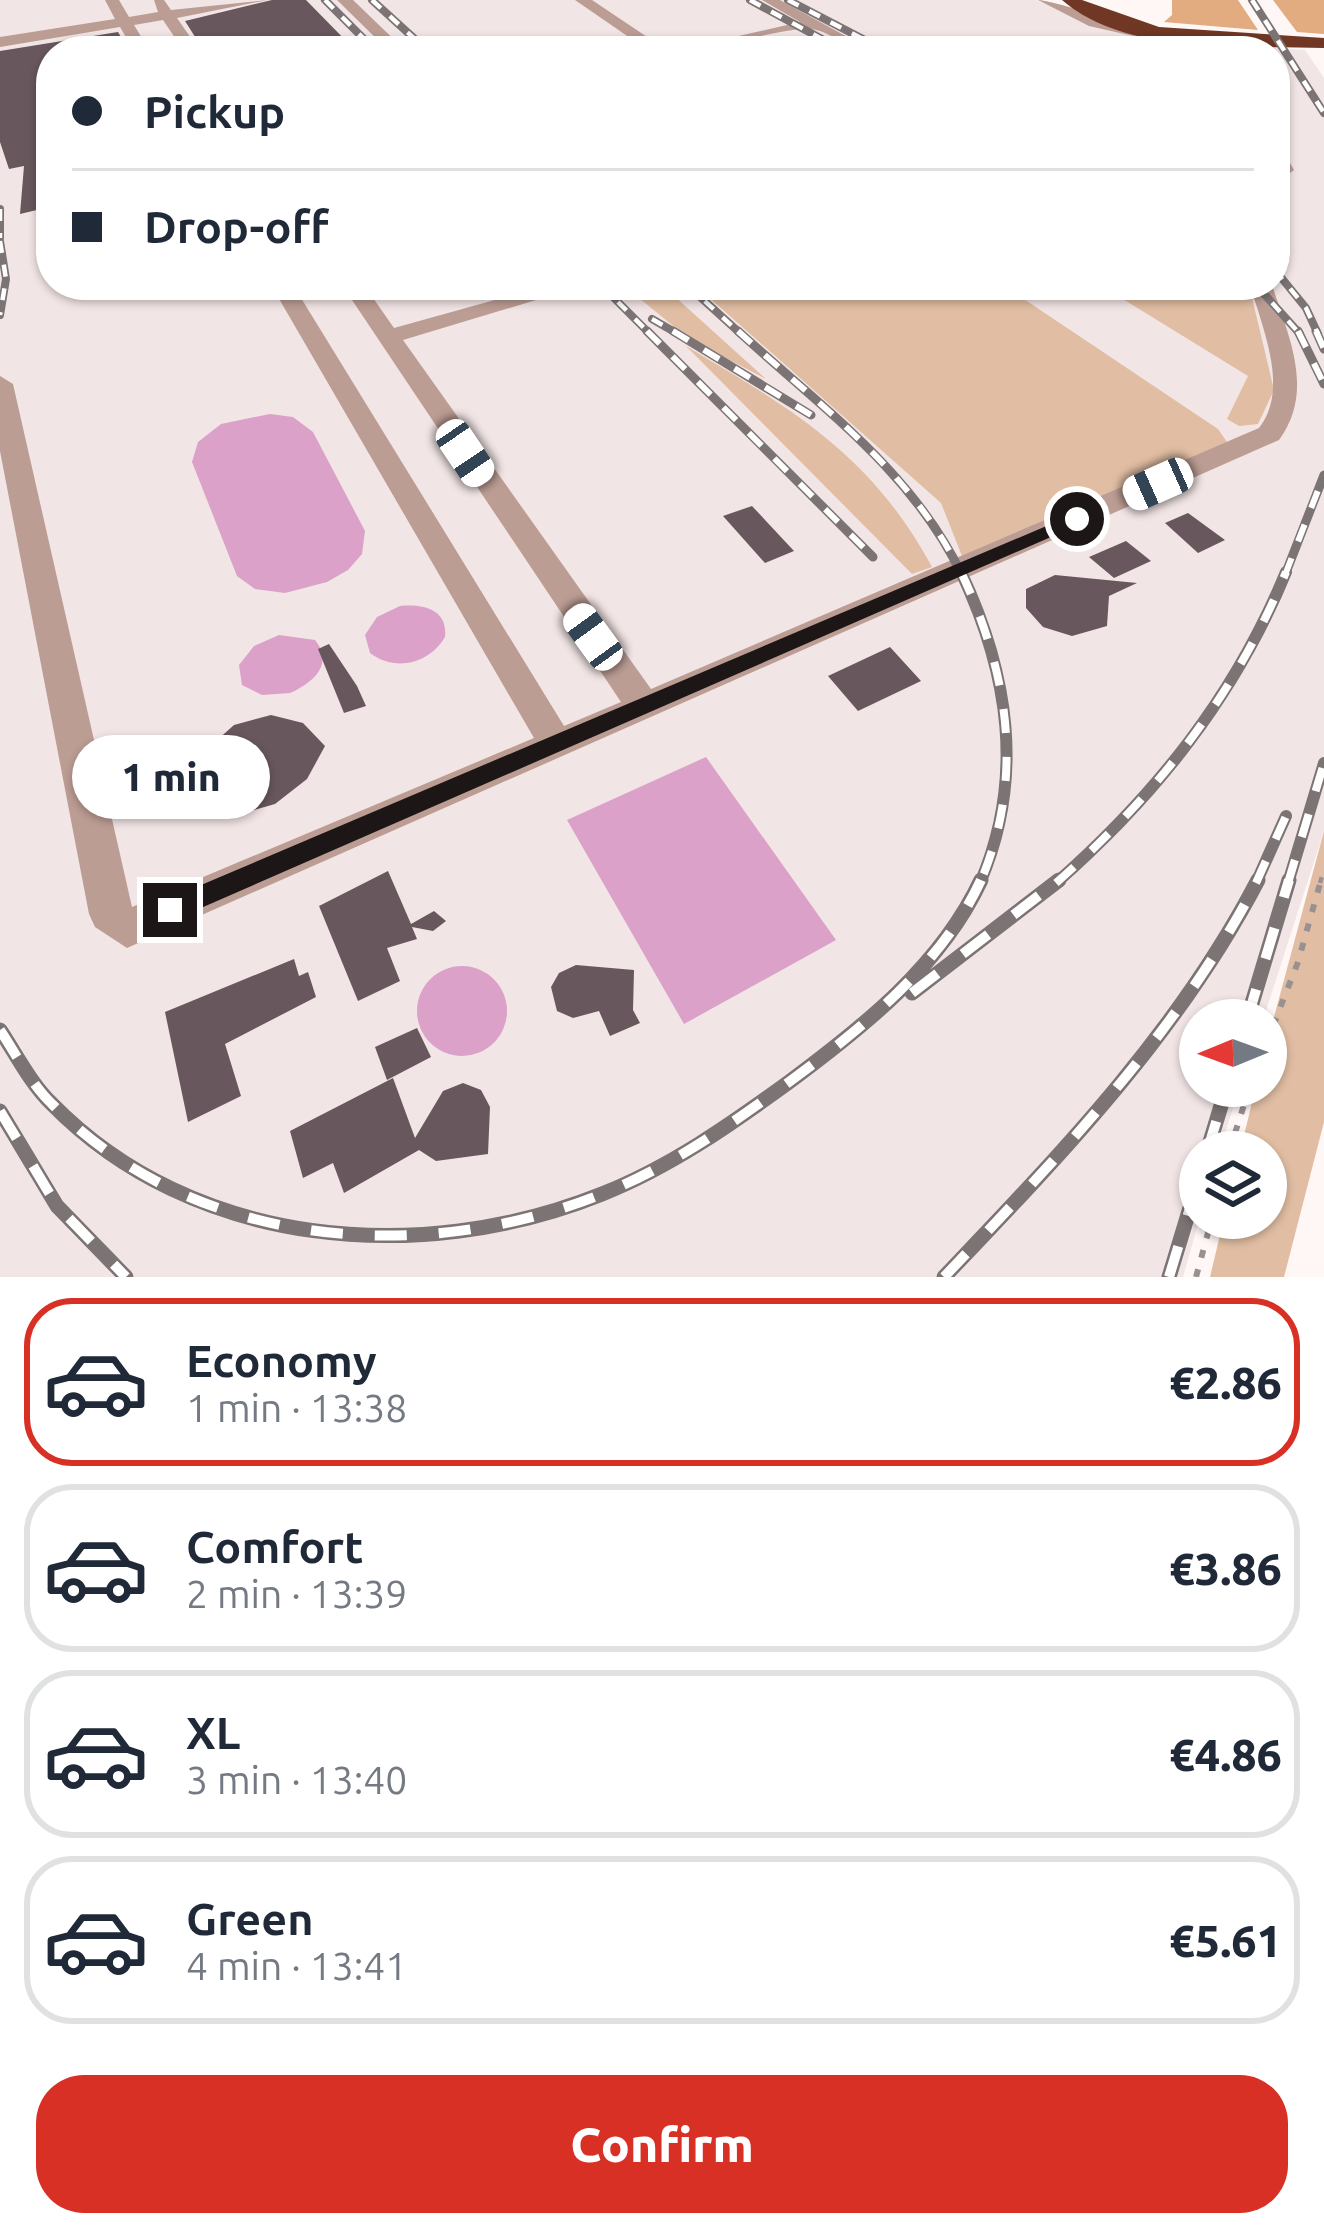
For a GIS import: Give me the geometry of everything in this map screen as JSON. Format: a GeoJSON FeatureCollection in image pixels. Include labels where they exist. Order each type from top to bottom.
{"type":"FeatureCollection","features":[{"type":"Feature","properties":{"kind":"highway"},"geometry":{"type":"LineString","coordinates":[[1070,0],[1105,17],[1157,29],[1240,36]]}},
{"type":"Feature","properties":{"kind":"highway"},"geometry":{"type":"LineString","coordinates":[[1082,0],[1111,15],[1162,26],[1257,36]]}},
{"type":"Feature","properties":{"kind":"highway"},"geometry":{"type":"LineString","coordinates":[[1290,39],[1324,43]]}},
{"type":"Feature","properties":{"kind":"highway"},"geometry":{"type":"LineString","coordinates":[[1290,40],[1324,43]]}},
{"type":"Feature","properties":{"kind":"street"},"geometry":{"type":"LineString","coordinates":[[112,0],[133,36]]}},
{"type":"Feature","properties":{"kind":"street"},"geometry":{"type":"LineString","coordinates":[[38,36],[125,22],[162,8],[262,0]]}},
{"type":"Feature","properties":{"kind":"street"},"geometry":{"type":"LineString","coordinates":[[344,0],[382,36]]}},
{"type":"Feature","properties":{"kind":"street"},"geometry":{"type":"LineString","coordinates":[[582,0],[637,36]]}},
{"type":"Feature","properties":{"kind":"street"},"geometry":{"type":"LineString","coordinates":[[769,0],[837,36]]}},
{"type":"Feature","properties":{"kind":"street"},"geometry":{"type":"LineString","coordinates":[[1045,0],[1109,28],[1158,36]]}},
{"type":"Feature","properties":{"kind":"street"},"geometry":{"type":"LineString","coordinates":[[162,8],[182,36]]}},
{"type":"Feature","properties":{"kind":"street"},"geometry":{"type":"LineString","coordinates":[[755,36],[815,24]]}},
{"type":"Feature","properties":{"kind":"street"},"geometry":{"type":"LineString","coordinates":[[1106,36],[1109,28]]}},
{"type":"Feature","properties":{"kind":"street"},"geometry":{"type":"LineString","coordinates":[[0,42],[36,36]]}},
{"type":"Feature","properties":{"kind":"street"},"geometry":{"type":"LineString","coordinates":[[1290,42],[1324,43]]}},
{"type":"Feature","properties":{"kind":"street"},"geometry":{"type":"LineString","coordinates":[[291,300],[557,745]]}},
{"type":"Feature","properties":{"kind":"street"},"geometry":{"type":"LineString","coordinates":[[363,300],[644,707]]}},
{"type":"Feature","properties":{"kind":"street"},"geometry":{"type":"LineString","coordinates":[[388,337],[521,300]]}},
{"type":"Feature","properties":{"kind":"street"},"geometry":{"type":"LineString","coordinates":[[0,384],[109,914],[127,928],[1269,434],[1281,422],[1286,398],[1264,300]]}},
{"type":"Feature","properties":{"kind":"path"},"geometry":{"type":"LineString","coordinates":[[1284,999],[1324,868]]}},
{"type":"Feature","properties":{"kind":"path"},"geometry":{"type":"LineString","coordinates":[[1196,1277],[1206,1239]]}},
{"type":"Feature","properties":{"kind":"shaded area"},"geometry":{"type":"Polygon","coordinates":[[[0,0],[1036,0],[1108,30],[1145,36],[36,36],[36,300],[1290,300],[1290,49],[1305,50],[1324,78],[1324,831],[1270,999],[1179,999],[1179,1107],[1233,1107],[1226,1131],[1179,1131],[1179,1239],[1194,1239],[1183,1277],[0,1277],[0,0]]]}},
{"type":"Feature","properties":{"kind":"shaded area"},"geometry":{"type":"Polygon","coordinates":[[[1172,0],[1238,0],[1258,30],[1164,22],[1172,15],[1172,0]]]}},
{"type":"Feature","properties":{"kind":"shaded area"},"geometry":{"type":"Polygon","coordinates":[[[1273,0],[1324,0],[1324,34],[1297,32],[1273,0]]]}},
{"type":"Feature","properties":{"kind":"shaded area"},"geometry":{"type":"Polygon","coordinates":[[[641,300],[679,300],[766,379],[688,338],[641,300]]]}},
{"type":"Feature","properties":{"kind":"shaded area"},"geometry":{"type":"Polygon","coordinates":[[[712,300],[1025,300],[1218,429],[1227,442],[962,556],[941,503],[712,300]]]}},
{"type":"Feature","properties":{"kind":"shaded area"},"geometry":{"type":"Polygon","coordinates":[[[1124,300],[1253,300],[1274,390],[1258,424],[1239,426],[1227,419],[1248,376],[1124,300]]]}},
{"type":"Feature","properties":{"kind":"shaded area"},"geometry":{"type":"Polygon","coordinates":[[[686,346],[794,414],[855,464],[883,494],[932,567],[912,574],[686,346]]]}},
{"type":"Feature","properties":{"kind":"shaded area"},"geometry":{"type":"Polygon","coordinates":[[[270,414],[293,417],[313,432],[365,531],[362,554],[348,570],[327,582],[285,593],[255,589],[237,576],[192,462],[198,442],[221,424],[270,414]]]}},
{"type":"Feature","properties":{"kind":"shaded area"},"geometry":{"type":"Polygon","coordinates":[[[400,606],[432,610],[445,628],[445,637],[430,654],[411,662],[380,659],[370,653],[365,635],[377,617],[400,606]]]}},
{"type":"Feature","properties":{"kind":"shaded area"},"geometry":{"type":"Polygon","coordinates":[[[279,635],[315,640],[322,665],[313,678],[290,693],[262,695],[242,685],[239,665],[254,646],[279,635]]]}},
{"type":"Feature","properties":{"kind":"shaded area"},"geometry":{"type":"Polygon","coordinates":[[[706,757],[836,940],[684,1024],[567,820],[706,757]]]}},
{"type":"Feature","properties":{"kind":"shaded area"},"geometry":{"type":"Polygon","coordinates":[[[1324,831],[1324,1122],[1284,1277],[1210,1277],[1219,1239],[1287,1239],[1287,1131],[1245,1131],[1251,1107],[1287,1107],[1287,999],[1279,999],[1324,831]]]}},
{"type":"Feature","properties":{"kind":"shaded area"},"geometry":{"type":"Polygon","coordinates":[[[462,966],[479,969],[494,979],[504,994],[504,1028],[494,1043],[479,1053],[462,1056],[445,1053],[430,1043],[420,1028],[417,1011],[420,994],[430,979],[445,969],[462,966]]]}},
{"type":"Feature","properties":{"kind":"building"},"geometry":{"type":"Polygon","coordinates":[[[272,0],[306,0],[341,36],[194,36],[185,21],[272,0]]]}},
{"type":"Feature","properties":{"kind":"building"},"geometry":{"type":"Polygon","coordinates":[[[36,45],[36,210],[20,214],[24,166],[9,169],[0,142],[0,51],[36,45]]]}},
{"type":"Feature","properties":{"kind":"building"},"geometry":{"type":"Polygon","coordinates":[[[752,506],[794,551],[765,563],[723,516],[752,506]]]}},
{"type":"Feature","properties":{"kind":"building"},"geometry":{"type":"Polygon","coordinates":[[[1188,513],[1225,540],[1198,553],[1165,523],[1188,513]]]}},
{"type":"Feature","properties":{"kind":"building"},"geometry":{"type":"Polygon","coordinates":[[[1126,541],[1151,561],[1114,578],[1089,557],[1126,541]]]}},
{"type":"Feature","properties":{"kind":"building"},"geometry":{"type":"Polygon","coordinates":[[[1055,575],[1137,583],[1109,596],[1107,626],[1072,636],[1043,627],[1026,608],[1026,589],[1055,575]]]}},
{"type":"Feature","properties":{"kind":"building"},"geometry":{"type":"Polygon","coordinates":[[[329,644],[366,706],[344,713],[318,649],[329,644]]]}},
{"type":"Feature","properties":{"kind":"building"},"geometry":{"type":"Polygon","coordinates":[[[890,647],[921,681],[858,711],[828,676],[890,647]]]}},
{"type":"Feature","properties":{"kind":"building"},"geometry":{"type":"Polygon","coordinates":[[[271,715],[303,723],[325,746],[307,779],[275,804],[254,810],[217,805],[198,781],[206,750],[234,725],[271,715]]]}},
{"type":"Feature","properties":{"kind":"building"},"geometry":{"type":"Polygon","coordinates":[[[388,871],[411,924],[434,911],[446,921],[433,931],[412,927],[417,939],[387,948],[400,981],[358,1001],[319,906],[388,871]]]}},
{"type":"Feature","properties":{"kind":"building"},"geometry":{"type":"Polygon","coordinates":[[[294,959],[299,976],[308,972],[316,997],[225,1044],[241,1096],[188,1122],[165,1012],[294,959]]]}},
{"type":"Feature","properties":{"kind":"building"},"geometry":{"type":"Polygon","coordinates":[[[576,965],[634,970],[633,1010],[640,1023],[610,1036],[599,1011],[573,1018],[557,1011],[551,987],[559,973],[576,965]]]}},
{"type":"Feature","properties":{"kind":"building"},"geometry":{"type":"Polygon","coordinates":[[[417,1028],[431,1057],[387,1080],[375,1047],[417,1028]]]}},
{"type":"Feature","properties":{"kind":"building"},"geometry":{"type":"Polygon","coordinates":[[[393,1078],[415,1138],[443,1091],[463,1083],[481,1090],[490,1107],[488,1154],[436,1161],[419,1150],[344,1193],[333,1163],[303,1178],[290,1131],[393,1078]]]}},
{"type":"Feature","properties":{"kind":"railway"},"geometry":{"type":"LineString","coordinates":[[325,0],[361,36]]}},
{"type":"Feature","properties":{"kind":"railway"},"geometry":{"type":"LineString","coordinates":[[372,0],[412,36]]}},
{"type":"Feature","properties":{"kind":"railway"},"geometry":{"type":"LineString","coordinates":[[750,0],[816,36]]}},
{"type":"Feature","properties":{"kind":"railway"},"geometry":{"type":"LineString","coordinates":[[788,0],[857,36]]}},
{"type":"Feature","properties":{"kind":"railway"},"geometry":{"type":"LineString","coordinates":[[1252,0],[1275,36]]}},
{"type":"Feature","properties":{"kind":"railway"},"geometry":{"type":"LineString","coordinates":[[1290,60],[1324,113]]}},
{"type":"Feature","properties":{"kind":"railway"},"geometry":{"type":"LineString","coordinates":[[0,209],[0,238]]}},
{"type":"Feature","properties":{"kind":"railway"},"geometry":{"type":"LineString","coordinates":[[0,241],[6,279],[0,315]]}},
{"type":"Feature","properties":{"kind":"railway"},"geometry":{"type":"LineString","coordinates":[[1290,288],[1318,334]]}},
{"type":"Feature","properties":{"kind":"railway"},"geometry":{"type":"LineString","coordinates":[[616,300],[873,557]]}},
{"type":"Feature","properties":{"kind":"railway"},"geometry":{"type":"LineString","coordinates":[[704,300],[741,334]]}},
{"type":"Feature","properties":{"kind":"railway"},"geometry":{"type":"LineString","coordinates":[[1269,300],[1299,333]]}},
{"type":"Feature","properties":{"kind":"railway"},"geometry":{"type":"LineString","coordinates":[[652,319],[677,333]]}},
{"type":"Feature","properties":{"kind":"railway"},"geometry":{"type":"LineString","coordinates":[[673,331],[677,333]]}},
{"type":"Feature","properties":{"kind":"railway"},"geometry":{"type":"LineString","coordinates":[[738,331],[891,472],[942,538],[962,575]]}},
{"type":"Feature","properties":{"kind":"railway"},"geometry":{"type":"LineString","coordinates":[[1316,331],[1324,349]]}},
{"type":"Feature","properties":{"kind":"railway"},"geometry":{"type":"LineString","coordinates":[[677,333],[811,415]]}},
{"type":"Feature","properties":{"kind":"railway"},"geometry":{"type":"LineString","coordinates":[[1299,333],[1324,384]]}},
{"type":"Feature","properties":{"kind":"railway"},"geometry":{"type":"LineString","coordinates":[[1285,575],[1324,475]]}},
{"type":"Feature","properties":{"kind":"railway"},"geometry":{"type":"LineString","coordinates":[[961,572],[991,649],[1005,726],[1003,804],[980,883]]}},
{"type":"Feature","properties":{"kind":"railway"},"geometry":{"type":"LineString","coordinates":[[1056,883],[1127,815],[1189,741],[1243,661],[1286,572]]}},
{"type":"Feature","properties":{"kind":"railway"},"geometry":{"type":"LineString","coordinates":[[1288,883],[1324,763]]}},
{"type":"Feature","properties":{"kind":"railway"},"geometry":{"type":"LineString","coordinates":[[1256,883],[1286,816]]}},
{"type":"Feature","properties":{"kind":"railway"},"geometry":{"type":"LineString","coordinates":[[0,1030],[52,1104],[109,1152],[172,1189],[240,1215],[312,1230],[385,1236],[459,1231],[532,1217],[602,1194],[722,1129],[817,1061],[898,993],[945,940],[981,880]]}},
{"type":"Feature","properties":{"kind":"railway"},"geometry":{"type":"LineString","coordinates":[[912,993],[1059,880]]}},
{"type":"Feature","properties":{"kind":"railway"},"geometry":{"type":"LineString","coordinates":[[944,1277],[1074,1137],[1155,1040],[1227,936],[1258,880]]}},
{"type":"Feature","properties":{"kind":"railway"},"geometry":{"type":"LineString","coordinates":[[1253,999],[1289,880]]}},
{"type":"Feature","properties":{"kind":"railway"},"geometry":{"type":"LineString","coordinates":[[1213,1131],[1221,1107]]}},
{"type":"Feature","properties":{"kind":"railway"},"geometry":{"type":"LineString","coordinates":[[0,1111],[57,1206],[126,1277]]}},
{"type":"Feature","properties":{"kind":"railway"},"geometry":{"type":"LineString","coordinates":[[1169,1277],[1181,1239]]}},
{"type":"Feature","properties":{"kind":"route"},"geometry":{"type":"LineString","coordinates":[[170,910],[1077,519]]}}]}
